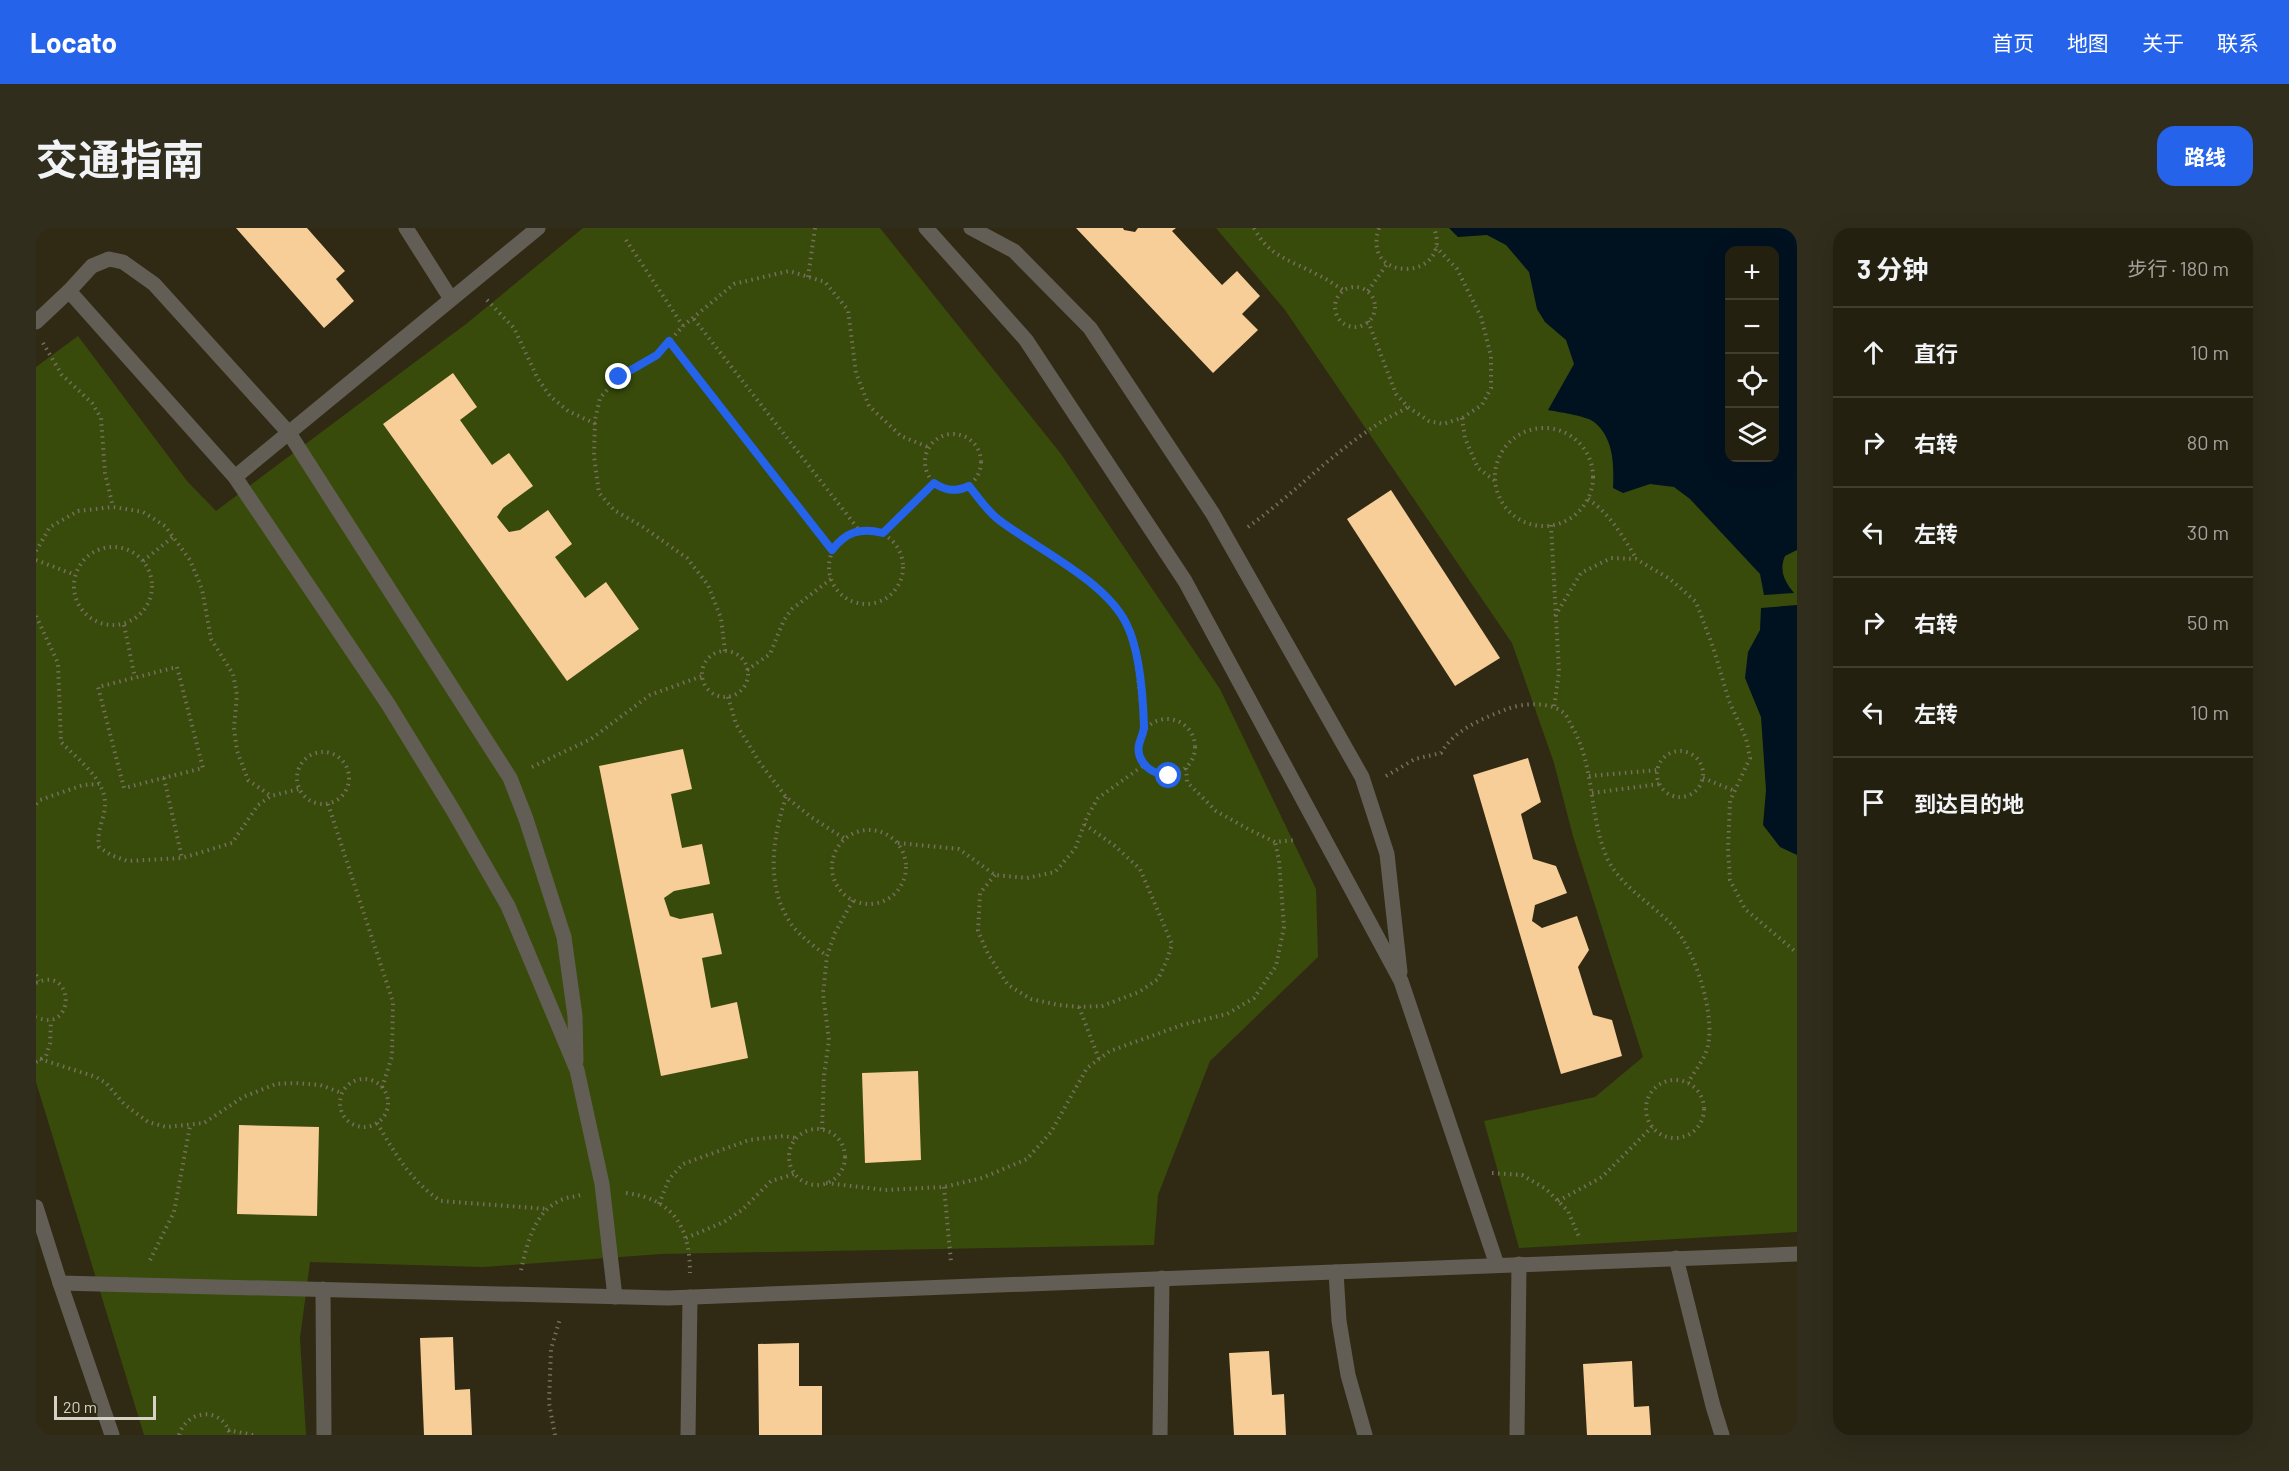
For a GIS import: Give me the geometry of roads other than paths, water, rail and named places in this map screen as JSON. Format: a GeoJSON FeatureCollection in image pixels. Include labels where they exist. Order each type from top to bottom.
{"type":"FeatureCollection","features":[{"type":"Feature","properties":{"kind":"lane"},"geometry":{"type":"LineString","coordinates":[[406,228],[451,300]]}},
{"type":"Feature","properties":{"kind":"lane"},"geometry":{"type":"LineString","coordinates":[[234,477],[538,228]]}},
{"type":"Feature","properties":{"kind":"lane"},"geometry":{"type":"LineString","coordinates":[[926,228],[1026,340],[1185,581],[1401,981],[1497,1265]]}},
{"type":"Feature","properties":{"kind":"lane"},"geometry":{"type":"LineString","coordinates":[[971,228],[1014,251],[1090,328],[1213,514],[1362,777],[1387,854],[1401,981]]}},
{"type":"Feature","properties":{"kind":"lane"},"geometry":{"type":"LineString","coordinates":[[36,322],[92,266],[109,259],[123,262],[154,284],[289,433],[510,778],[526,819],[564,937],[575,1016],[577,1071],[603,1190],[615,1297]]}},
{"type":"Feature","properties":{"kind":"lane"},"geometry":{"type":"LineString","coordinates":[[69,291],[234,477],[388,704],[459,819],[508,906],[577,1071]]}},
{"type":"Feature","properties":{"kind":"lane"},"geometry":{"type":"LineString","coordinates":[[36,1207],[112,1435]]}},
{"type":"Feature","properties":{"kind":"lane"},"geometry":{"type":"LineString","coordinates":[[60,1282],[690,1297],[1797,1254]]}},
{"type":"Feature","properties":{"kind":"lane"},"geometry":{"type":"LineString","coordinates":[[1676,1258],[1722,1435]]}},
{"type":"Feature","properties":{"kind":"lane"},"geometry":{"type":"LineString","coordinates":[[1517,1435],[1520,1264]]}},
{"type":"Feature","properties":{"kind":"lane"},"geometry":{"type":"LineString","coordinates":[[1336,1272],[1339,1321],[1348,1375],[1365,1435]]}},
{"type":"Feature","properties":{"kind":"lane"},"geometry":{"type":"LineString","coordinates":[[1160,1435],[1162,1278]]}},
{"type":"Feature","properties":{"kind":"lane"},"geometry":{"type":"LineString","coordinates":[[323,1289],[324,1435]]}},
{"type":"Feature","properties":{"kind":"lane"},"geometry":{"type":"LineString","coordinates":[[688,1435],[690,1297]]}},
{"type":"Feature","properties":{"kind":"water"},"geometry":{"type":"Polygon","coordinates":[[[1449,228],[1797,228],[1797,550],[1785,556],[1782,566],[1785,580],[1794,593],[1764,595],[1760,574],[1690,499],[1674,487],[1650,484],[1623,493],[1613,488],[1611,452],[1601,428],[1585,418],[1548,410],[1574,364],[1566,340],[1545,322],[1537,309],[1529,272],[1506,245],[1487,235],[1458,237],[1449,228]]]}},
{"type":"Feature","properties":{"kind":"water"},"geometry":{"type":"Polygon","coordinates":[[[1797,605],[1797,855],[1780,847],[1763,825],[1766,790],[1761,717],[1745,678],[1748,652],[1760,630],[1761,608],[1797,605]]]}}]}
